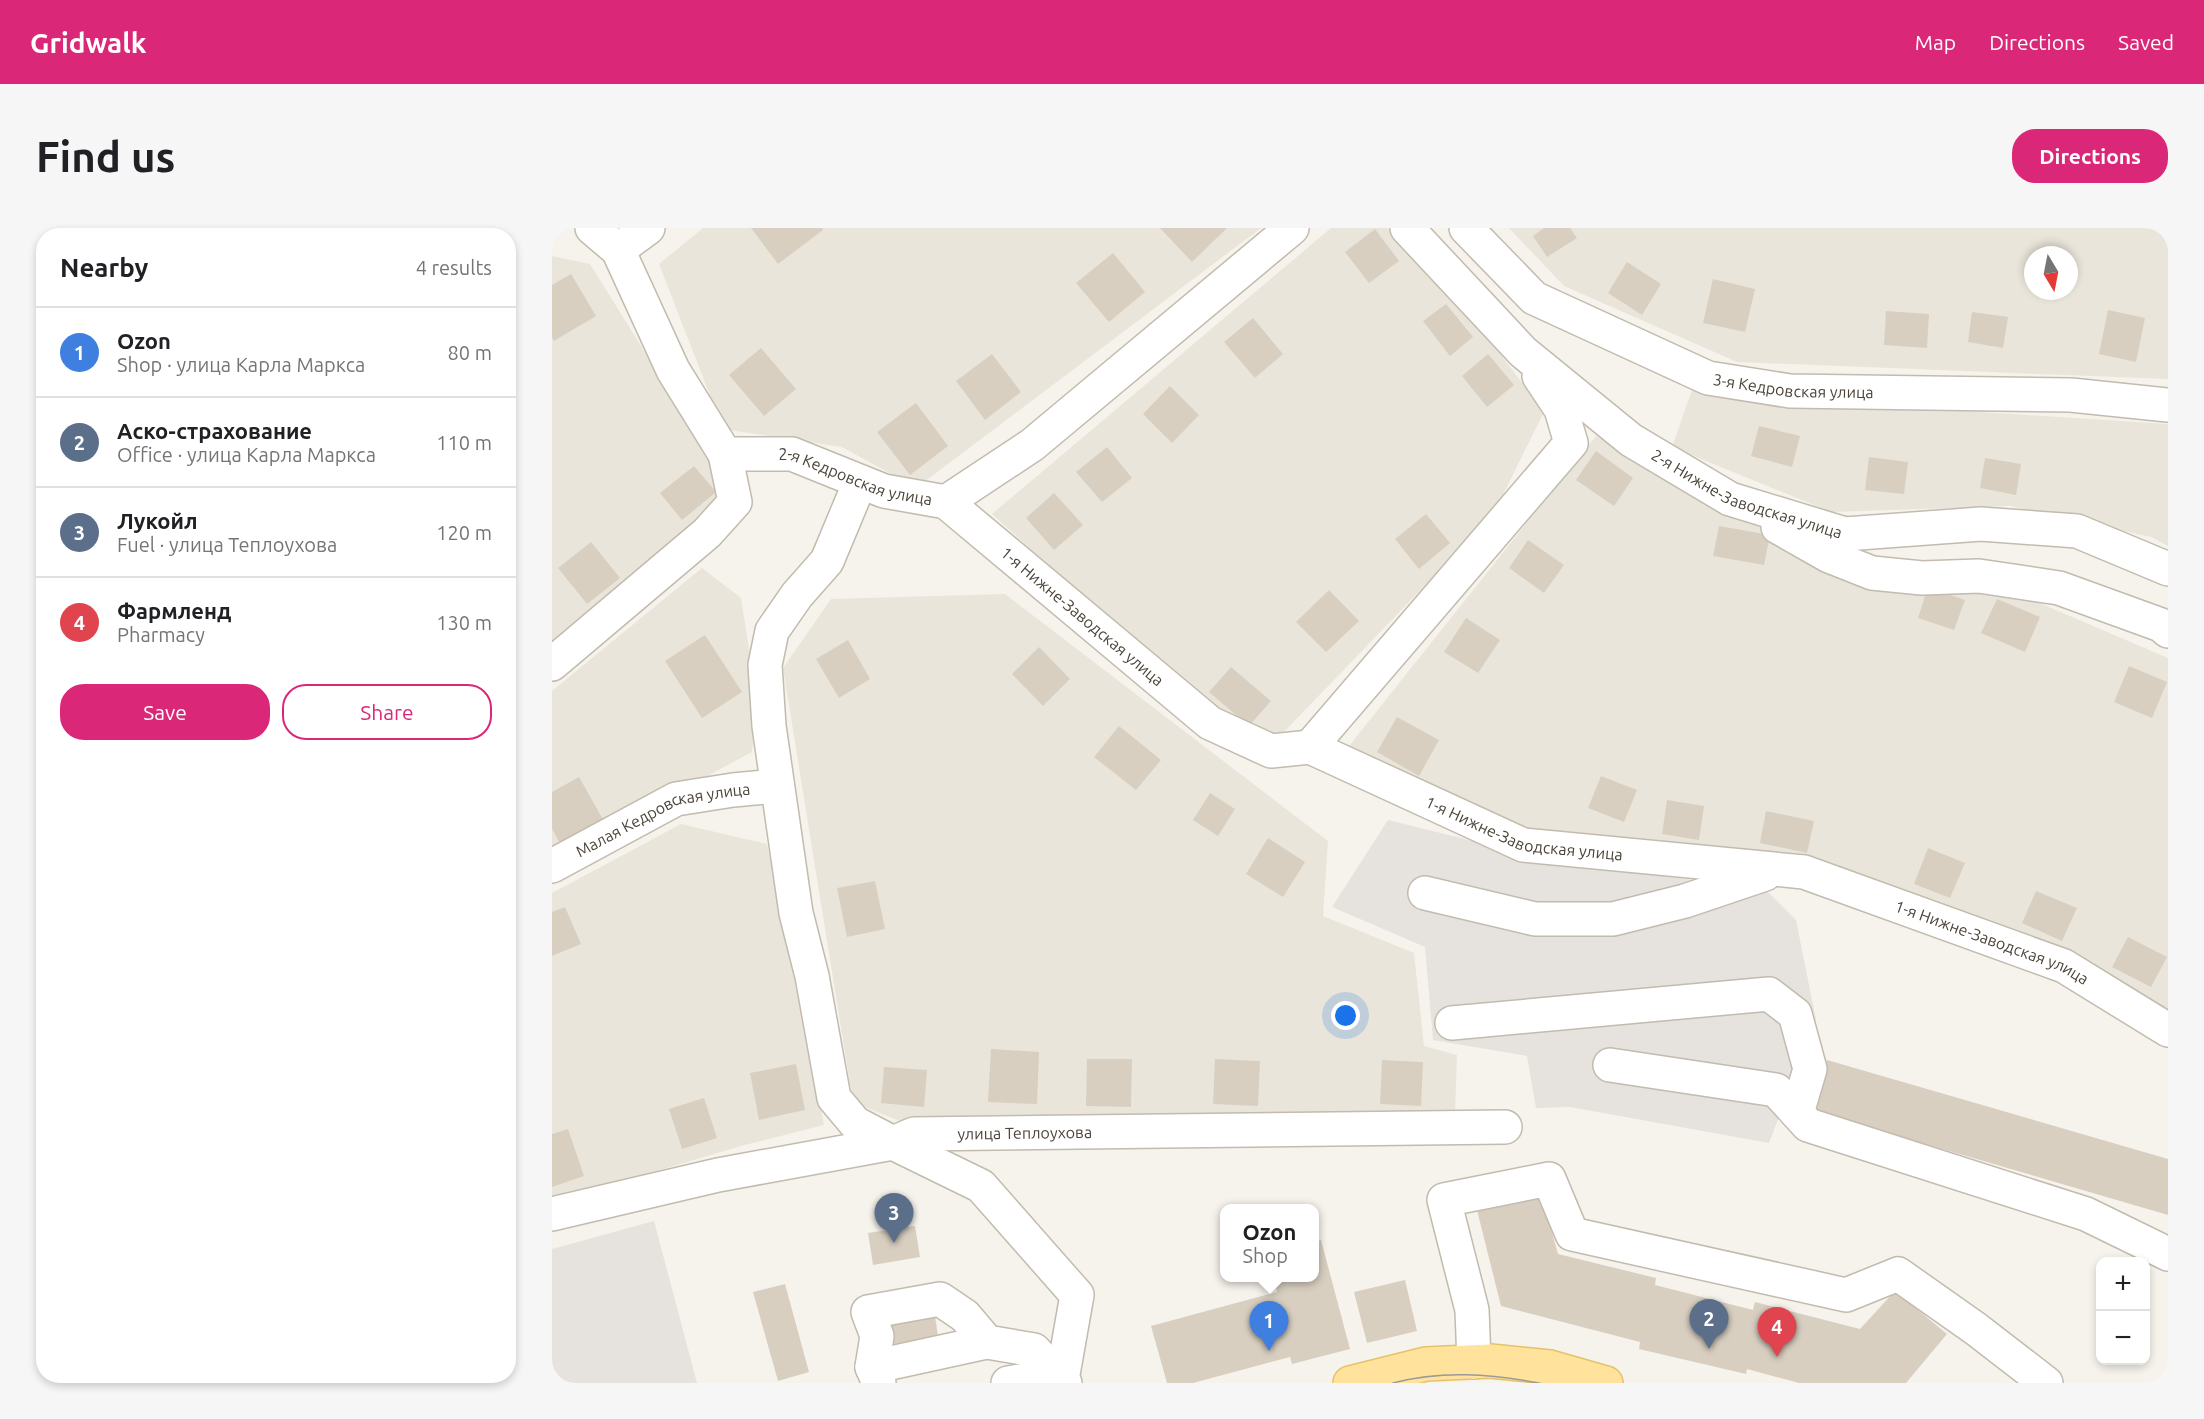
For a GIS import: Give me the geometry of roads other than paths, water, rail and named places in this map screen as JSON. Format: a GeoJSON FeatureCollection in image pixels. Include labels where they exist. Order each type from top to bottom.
{"type":"FeatureCollection","features":[{"type":"Feature","properties":{"kind":"main road"},"geometry":{"type":"LineString","coordinates":[[1350,1383],[1426,1364],[1490,1361],[1550,1367],[1606,1383]]}},
{"type":"Feature","properties":{"kind":"street"},"geometry":{"type":"LineString","coordinates":[[552,664],[707,532],[735,502],[725,454],[673,370],[618,250],[592,228]]}},
{"type":"Feature","properties":{"kind":"street"},"geometry":{"type":"LineString","coordinates":[[618,250],[648,228]]}},
{"type":"Feature","properties":{"kind":"street","name":"2-я Кедровская улица"},"geometry":{"type":"LineString","coordinates":[[725,454],[792,454],[885,491],[946,502],[1032,446],[1292,228]]}},
{"type":"Feature","properties":{"kind":"street","name":"2-я Нижне-Заводская улица"},"geometry":{"type":"LineString","coordinates":[[1407,228],[1523,352],[1631,440],[1730,499],[1845,534],[1981,524],[2077,531],[2168,569]]}},
{"type":"Feature","properties":{"kind":"street","name":"3-я Кедровская улица"},"geometry":{"type":"LineString","coordinates":[[1467,228],[1534,298],[1708,378],[1790,391],[2071,395],[2168,405]]}},
{"type":"Feature","properties":{"kind":"street"},"geometry":{"type":"LineString","coordinates":[[1310,747],[1571,443],[1561,409],[1523,352]]}},
{"type":"Feature","properties":{"kind":"street"},"geometry":{"type":"LineString","coordinates":[[860,482],[827,561],[797,595],[772,631],[765,665],[769,726],[796,913],[812,976],[834,1098],[855,1123],[981,1186],[1077,1295],[1063,1381]]}},
{"type":"Feature","properties":{"kind":"street"},"geometry":{"type":"LineString","coordinates":[[1730,499],[1829,556],[1872,573],[1922,578],[1979,576],[2059,588],[2161,625],[2168,631]]}},
{"type":"Feature","properties":{"kind":"street","name":"1-я Нижне-Заводская улица"},"geometry":{"type":"LineString","coordinates":[[946,502],[1210,723],[1271,752],[1310,747],[1523,845],[1804,872],[2064,966],[2168,1030]]}},
{"type":"Feature","properties":{"kind":"street","name":"Малая Кедровская улица"},"geometry":{"type":"LineString","coordinates":[[552,866],[676,799],[777,786]]}},
{"type":"Feature","properties":{"kind":"street"},"geometry":{"type":"LineString","coordinates":[[1425,893],[1535,919],[1612,919],[1684,901],[1779,870]]}},
{"type":"Feature","properties":{"kind":"street"},"geometry":{"type":"LineString","coordinates":[[1452,1023],[1769,994],[1795,1014],[1810,1069],[1797,1113]]}},
{"type":"Feature","properties":{"kind":"street"},"geometry":{"type":"LineString","coordinates":[[1610,1065],[1776,1090],[1808,1125],[2086,1214],[2168,1254]]}},
{"type":"Feature","properties":{"kind":"street","name":"улица Теплоухова"},"geometry":{"type":"LineString","coordinates":[[552,1214],[718,1175],[893,1143],[914,1134],[1505,1127]]}},
{"type":"Feature","properties":{"kind":"street"},"geometry":{"type":"LineString","coordinates":[[1474,1362],[1472,1310],[1444,1200],[1549,1179],[1572,1234],[1846,1295],[1898,1274],[1976,1329],[2046,1383]]}},
{"type":"Feature","properties":{"kind":"street"},"geometry":{"type":"LineString","coordinates":[[987,1342],[965,1316],[940,1299],[868,1312],[877,1336],[876,1375],[987,1342],[1034,1350],[1063,1381]]}},
{"type":"Feature","properties":{"kind":"street"},"geometry":{"type":"LineString","coordinates":[[1008,1383],[1032,1378],[1063,1381]]}},
{"type":"Feature","properties":{"kind":"tram line"},"geometry":{"type":"LineString","coordinates":[[1393,1383],[1448,1375],[1502,1377],[1539,1383]]}},
{"type":"Feature","properties":{"kind":"place","name":"Лукойл"},"geometry":{"type":"Point","coordinates":[894,1243]}},
{"type":"Feature","properties":{"kind":"place","name":"Аско-страхование"},"geometry":{"type":"Point","coordinates":[1709,1349]}},
{"type":"Feature","properties":{"kind":"place","name":"Ozon"},"geometry":{"type":"Point","coordinates":[1269,1351]}},
{"type":"Feature","properties":{"kind":"place","name":"Фармленд"},"geometry":{"type":"Point","coordinates":[1777,1357]}}]}
